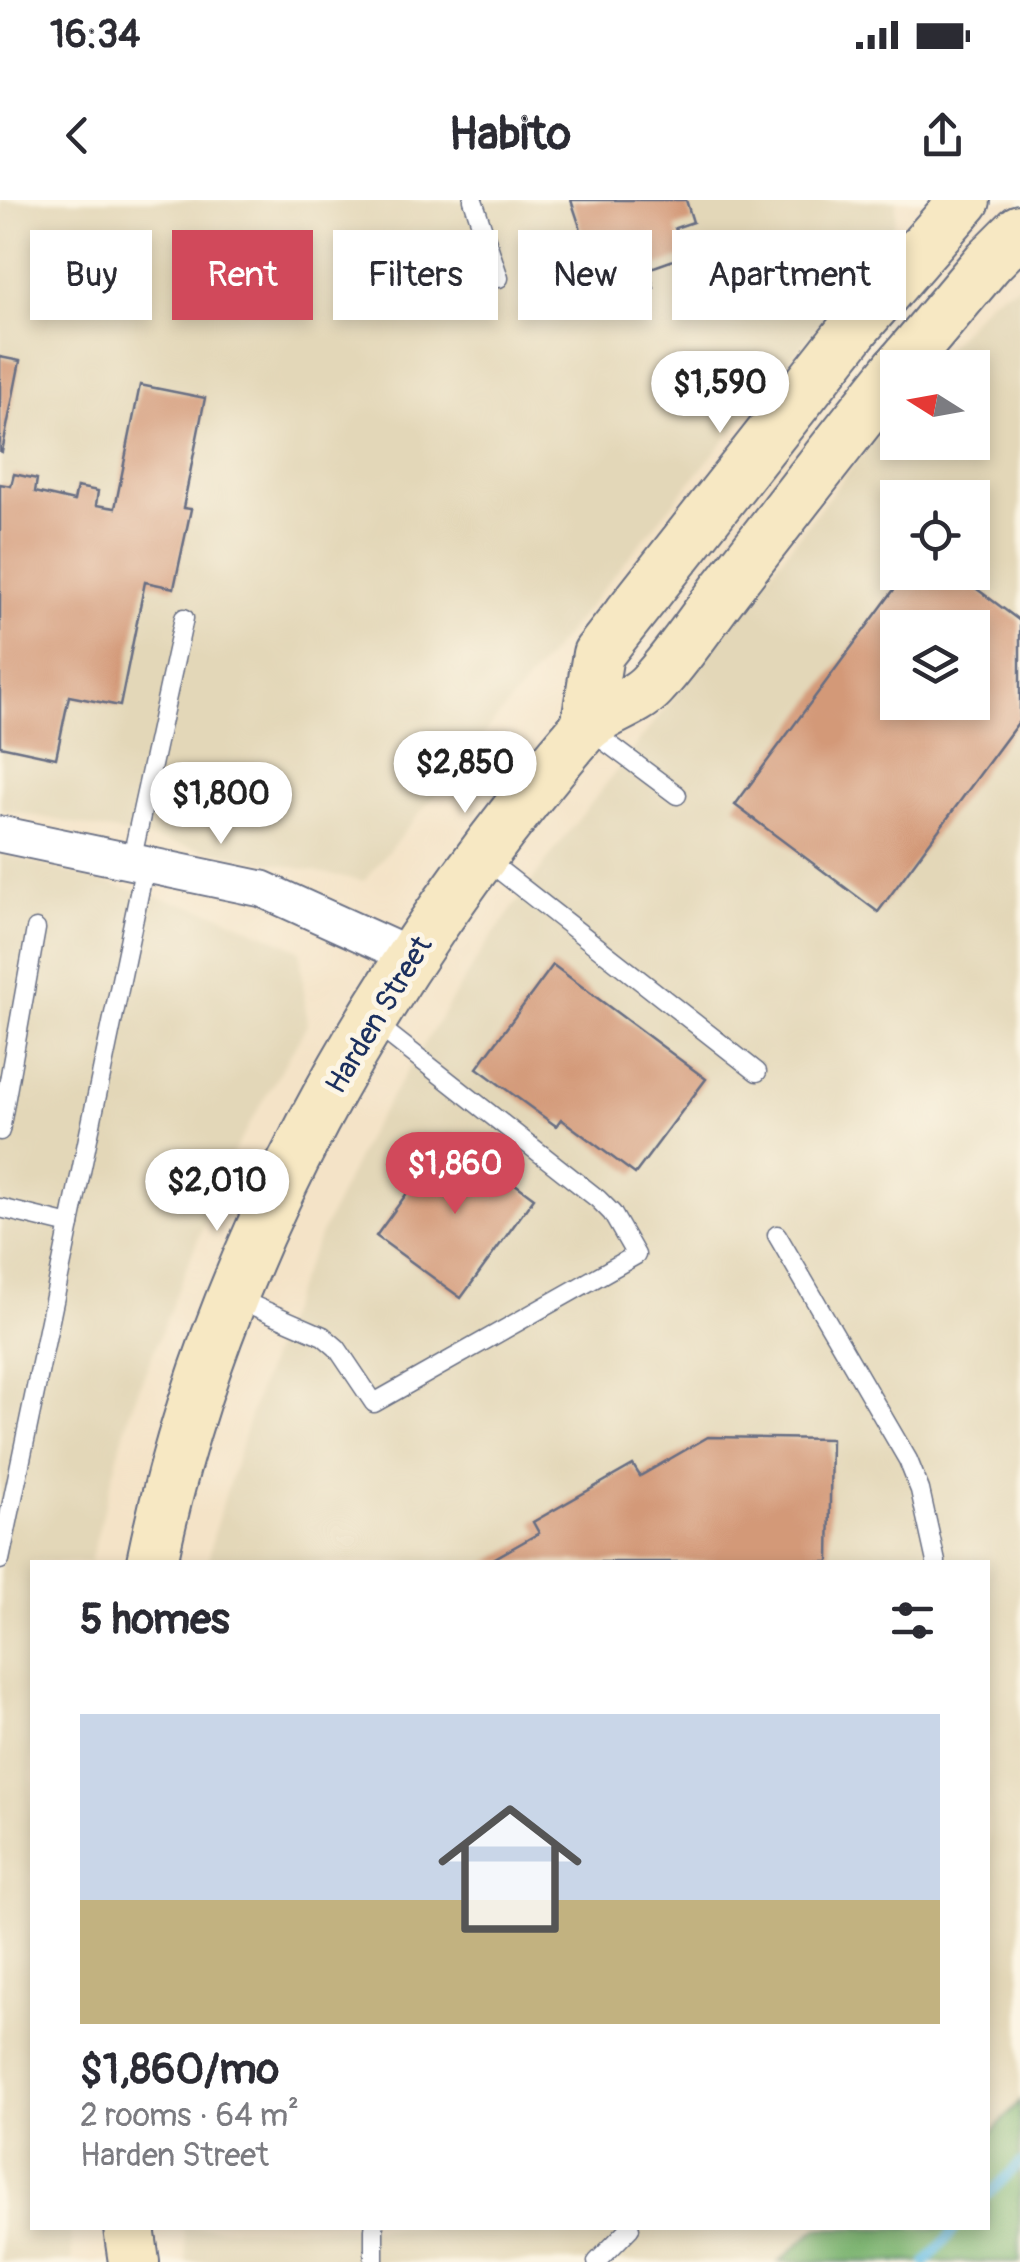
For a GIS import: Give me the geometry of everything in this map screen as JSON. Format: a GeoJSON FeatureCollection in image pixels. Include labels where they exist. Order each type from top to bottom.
{"type":"FeatureCollection","features":[{"type":"Feature","properties":{"kind":"main road","name":"Harden Street"},"geometry":{"type":"LineString","coordinates":[[586,727],[598,654],[855,328],[964,200]]}},
{"type":"Feature","properties":{"kind":"main road"},"geometry":{"type":"LineString","coordinates":[[996,200],[1020,218]]}},
{"type":"Feature","properties":{"kind":"main road","name":"Harden Street"},"geometry":{"type":"LineString","coordinates":[[913,350],[1020,230]]}},
{"type":"Feature","properties":{"kind":"main road","name":"Harden Street"},"geometry":{"type":"LineString","coordinates":[[153,1560],[190,1420],[232,1297],[279,1194],[410,956],[586,727],[650,688],[880,391]]}},
{"type":"Feature","properties":{"kind":"main road"},"geometry":{"type":"LineString","coordinates":[[129,2230],[134,2262]]}},
{"type":"Feature","properties":{"kind":"street"},"geometry":{"type":"LineString","coordinates":[[0,834],[262,890],[410,956]]}},
{"type":"Feature","properties":{"kind":"lane"},"geometry":{"type":"LineString","coordinates":[[473,200],[499,278]]}},
{"type":"Feature","properties":{"kind":"lane"},"geometry":{"type":"LineString","coordinates":[[1,1552],[70,1225],[184,618]]}},
{"type":"Feature","properties":{"kind":"lane"},"geometry":{"type":"LineString","coordinates":[[586,727],[677,794]]}},
{"type":"Feature","properties":{"kind":"lane"},"geometry":{"type":"LineString","coordinates":[[483,858],[757,1072]]}},
{"type":"Feature","properties":{"kind":"lane"},"geometry":{"type":"LineString","coordinates":[[0,1131],[36,929]]}},
{"type":"Feature","properties":{"kind":"lane"},"geometry":{"type":"LineString","coordinates":[[232,1297],[322,1336],[337,1348],[374,1403],[636,1255],[612,1213],[598,1198],[372,1021]]}},
{"type":"Feature","properties":{"kind":"lane"},"geometry":{"type":"LineString","coordinates":[[0,1208],[70,1225]]}},
{"type":"Feature","properties":{"kind":"lane"},"geometry":{"type":"LineString","coordinates":[[778,1235],[908,1460],[920,1490],[936,1560]]}},
{"type":"Feature","properties":{"kind":"lane"},"geometry":{"type":"LineString","coordinates":[[374,2230],[374,2262]]}},
{"type":"Feature","properties":{"kind":"lane"},"geometry":{"type":"LineString","coordinates":[[596,2262],[628,2230]]}},
{"type":"Feature","properties":{"kind":"shaded area"},"geometry":{"type":"Polygon","coordinates":[[[0,200],[896,200],[893,230],[672,230],[672,320],[823,320],[364,881],[0,809],[0,200]]]}},
{"type":"Feature","properties":{"kind":"shaded area"},"geometry":{"type":"Polygon","coordinates":[[[1020,284],[1020,2101],[990,2135],[990,1560],[208,1560],[258,1391],[299,1281],[368,1134],[486,945],[554,851],[880,431],[880,460],[990,460],[990,350],[945,350],[990,299],[1020,284]]]}},
{"type":"Feature","properties":{"kind":"shaded area"},"geometry":{"type":"Polygon","coordinates":[[[0,853],[219,914],[300,950],[307,1025],[230,1158],[130,1411],[91,1560],[30,1560],[30,2230],[70,2230],[72,2262],[0,2262],[0,853]]]}},
{"type":"Feature","properties":{"kind":"shaded area"},"geometry":{"type":"Polygon","coordinates":[[[183,2230],[815,2230],[779,2262],[187,2262],[183,2230]]]}},
{"type":"Feature","properties":{"kind":"green space"},"geometry":{"type":"Polygon","coordinates":[[[1020,2101],[1020,2262],[779,2262],[815,2230],[990,2230],[990,2135],[1020,2101]]]}},
{"type":"Feature","properties":{"kind":"building"},"geometry":{"type":"Polygon","coordinates":[[[571,200],[686,200],[693,222],[672,230],[672,261],[652,268],[652,230],[581,230],[571,200]]]}},
{"type":"Feature","properties":{"kind":"building"},"geometry":{"type":"Polygon","coordinates":[[[0,357],[20,361],[2,452],[0,451],[0,357]]]}},
{"type":"Feature","properties":{"kind":"building"},"geometry":{"type":"Polygon","coordinates":[[[140,385],[205,398],[183,508],[191,509],[174,588],[145,582],[120,706],[69,696],[56,758],[0,746],[0,484],[11,486],[14,474],[37,479],[35,492],[74,501],[77,487],[98,491],[96,505],[115,508],[140,385]]]}},
{"type":"Feature","properties":{"kind":"building"},"geometry":{"type":"Polygon","coordinates":[[[894,590],[978,590],[1020,621],[1020,720],[878,912],[735,805],[894,590]]]}},
{"type":"Feature","properties":{"kind":"building"},"geometry":{"type":"Polygon","coordinates":[[[553,965],[706,1079],[635,1174],[561,1119],[556,1126],[477,1068],[553,965]]]}},
{"type":"Feature","properties":{"kind":"building"},"geometry":{"type":"Polygon","coordinates":[[[449,1135],[534,1198],[461,1298],[376,1236],[449,1135]]]}},
{"type":"Feature","properties":{"kind":"building"},"geometry":{"type":"Polygon","coordinates":[[[708,1437],[831,1439],[829,1560],[492,1560],[539,1533],[533,1522],[633,1465],[640,1476],[708,1437]]]}},
{"type":"Feature","properties":{"kind":"waterway"},"geometry":{"type":"LineString","coordinates":[[990,2193],[1020,2163]]}},
{"type":"Feature","properties":{"kind":"waterway"},"geometry":{"type":"LineString","coordinates":[[926,2262],[954,2230]]}}]}
